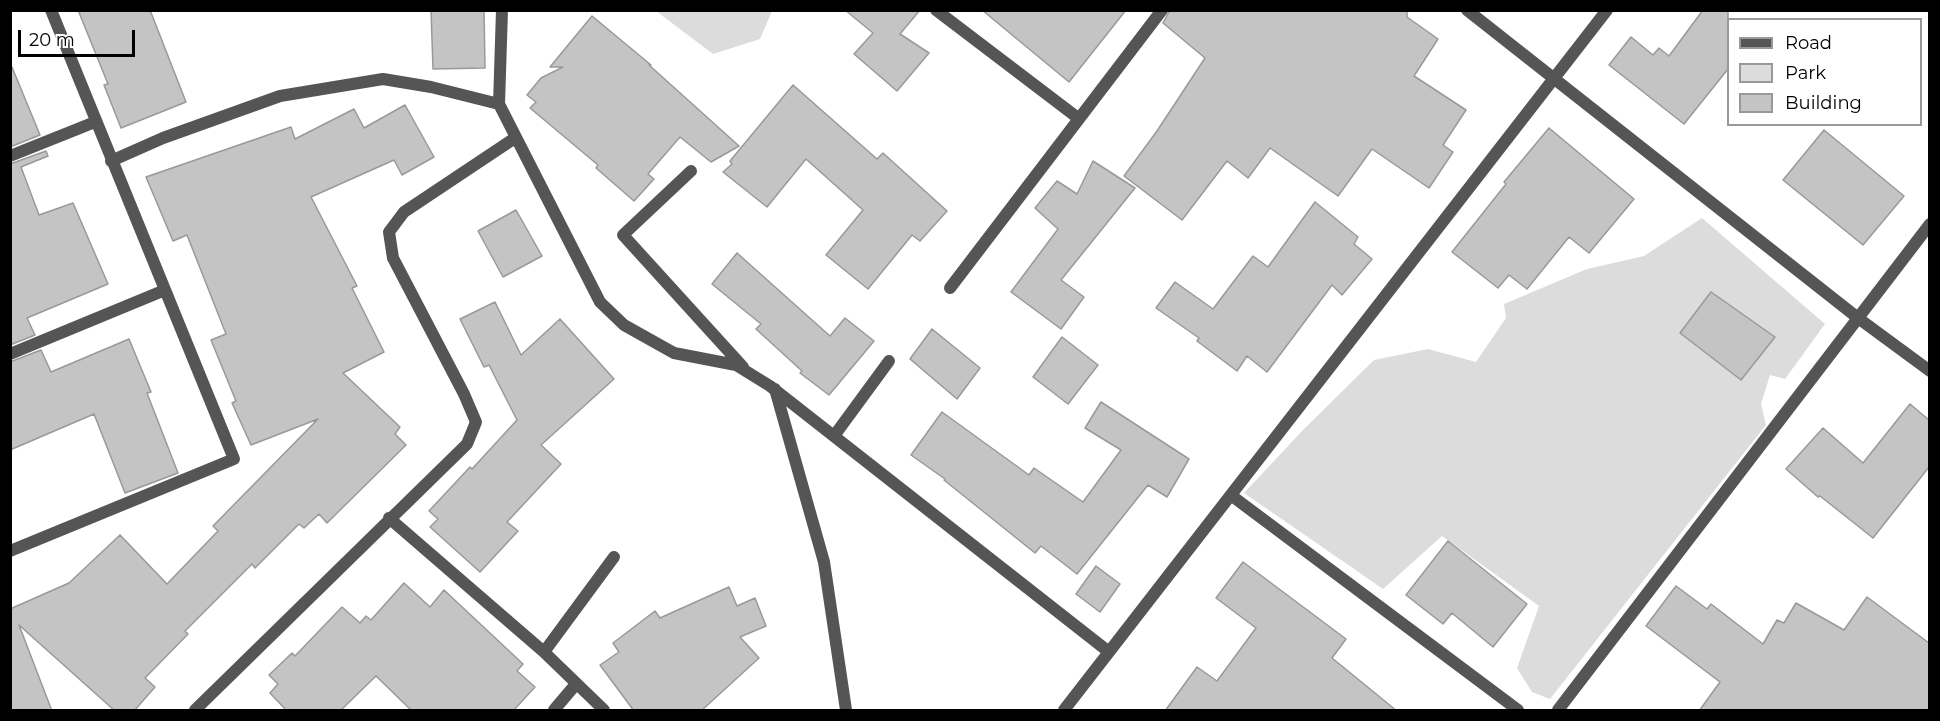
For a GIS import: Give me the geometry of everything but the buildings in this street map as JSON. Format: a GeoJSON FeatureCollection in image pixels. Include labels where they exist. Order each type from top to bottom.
{"type":"FeatureCollection","features":[{"type":"Feature","properties":{"kind":"street"},"geometry":{"type":"LineString","coordinates":[[10,551],[234,459],[51,10]]}},
{"type":"Feature","properties":{"kind":"street"},"geometry":{"type":"LineString","coordinates":[[502,10],[499,104],[600,302],[624,325],[674,353],[736,365],[775,389],[1109,652]]}},
{"type":"Feature","properties":{"kind":"street"},"geometry":{"type":"LineString","coordinates":[[936,10],[1078,118]]}},
{"type":"Feature","properties":{"kind":"street"},"geometry":{"type":"LineString","coordinates":[[950,288],[1162,10]]}},
{"type":"Feature","properties":{"kind":"street"},"geometry":{"type":"LineString","coordinates":[[1467,10],[1858,318],[1929,371]]}},
{"type":"Feature","properties":{"kind":"street"},"geometry":{"type":"LineString","coordinates":[[1064,711],[1607,10]]}},
{"type":"Feature","properties":{"kind":"street"},"geometry":{"type":"LineString","coordinates":[[111,161],[164,138],[280,96],[373,80],[383,79],[431,87],[499,104]]}},
{"type":"Feature","properties":{"kind":"street"},"geometry":{"type":"LineString","coordinates":[[10,156],[95,122]]}},
{"type":"Feature","properties":{"kind":"street"},"geometry":{"type":"LineString","coordinates":[[195,711],[388,518],[467,444],[476,422],[464,394],[393,258],[389,232],[404,213],[515,138]]}},
{"type":"Feature","properties":{"kind":"street"},"geometry":{"type":"LineString","coordinates":[[691,171],[623,235],[748,372]]}},
{"type":"Feature","properties":{"kind":"street"},"geometry":{"type":"LineString","coordinates":[[1558,711],[1929,224]]}},
{"type":"Feature","properties":{"kind":"street"},"geometry":{"type":"LineString","coordinates":[[10,354],[165,290]]}},
{"type":"Feature","properties":{"kind":"street"},"geometry":{"type":"LineString","coordinates":[[834,436],[889,361]]}},
{"type":"Feature","properties":{"kind":"street"},"geometry":{"type":"LineString","coordinates":[[775,389],[824,562],[846,711]]}},
{"type":"Feature","properties":{"kind":"street"},"geometry":{"type":"LineString","coordinates":[[1232,496],[1518,711]]}},
{"type":"Feature","properties":{"kind":"street"},"geometry":{"type":"LineString","coordinates":[[388,518],[544,652],[604,711]]}},
{"type":"Feature","properties":{"kind":"street"},"geometry":{"type":"LineString","coordinates":[[544,652],[614,557]]}},
{"type":"Feature","properties":{"kind":"street"},"geometry":{"type":"LineString","coordinates":[[554,711],[576,684]]}},
{"type":"Feature","properties":{"kind":"green space"},"geometry":{"type":"Polygon","coordinates":[[[656,11],[772,11],[760,39],[713,54],[656,11]]]}},
{"type":"Feature","properties":{"kind":"green space"},"geometry":{"type":"Polygon","coordinates":[[[1702,218],[1825,324],[1785,379],[1770,375],[1761,404],[1766,425],[1550,699],[1532,692],[1517,668],[1539,606],[1442,536],[1383,589],[1244,493],[1303,430],[1374,360],[1428,349],[1476,362],[1506,318],[1504,304],[1587,269],[1644,256],[1702,218]]]}}]}
